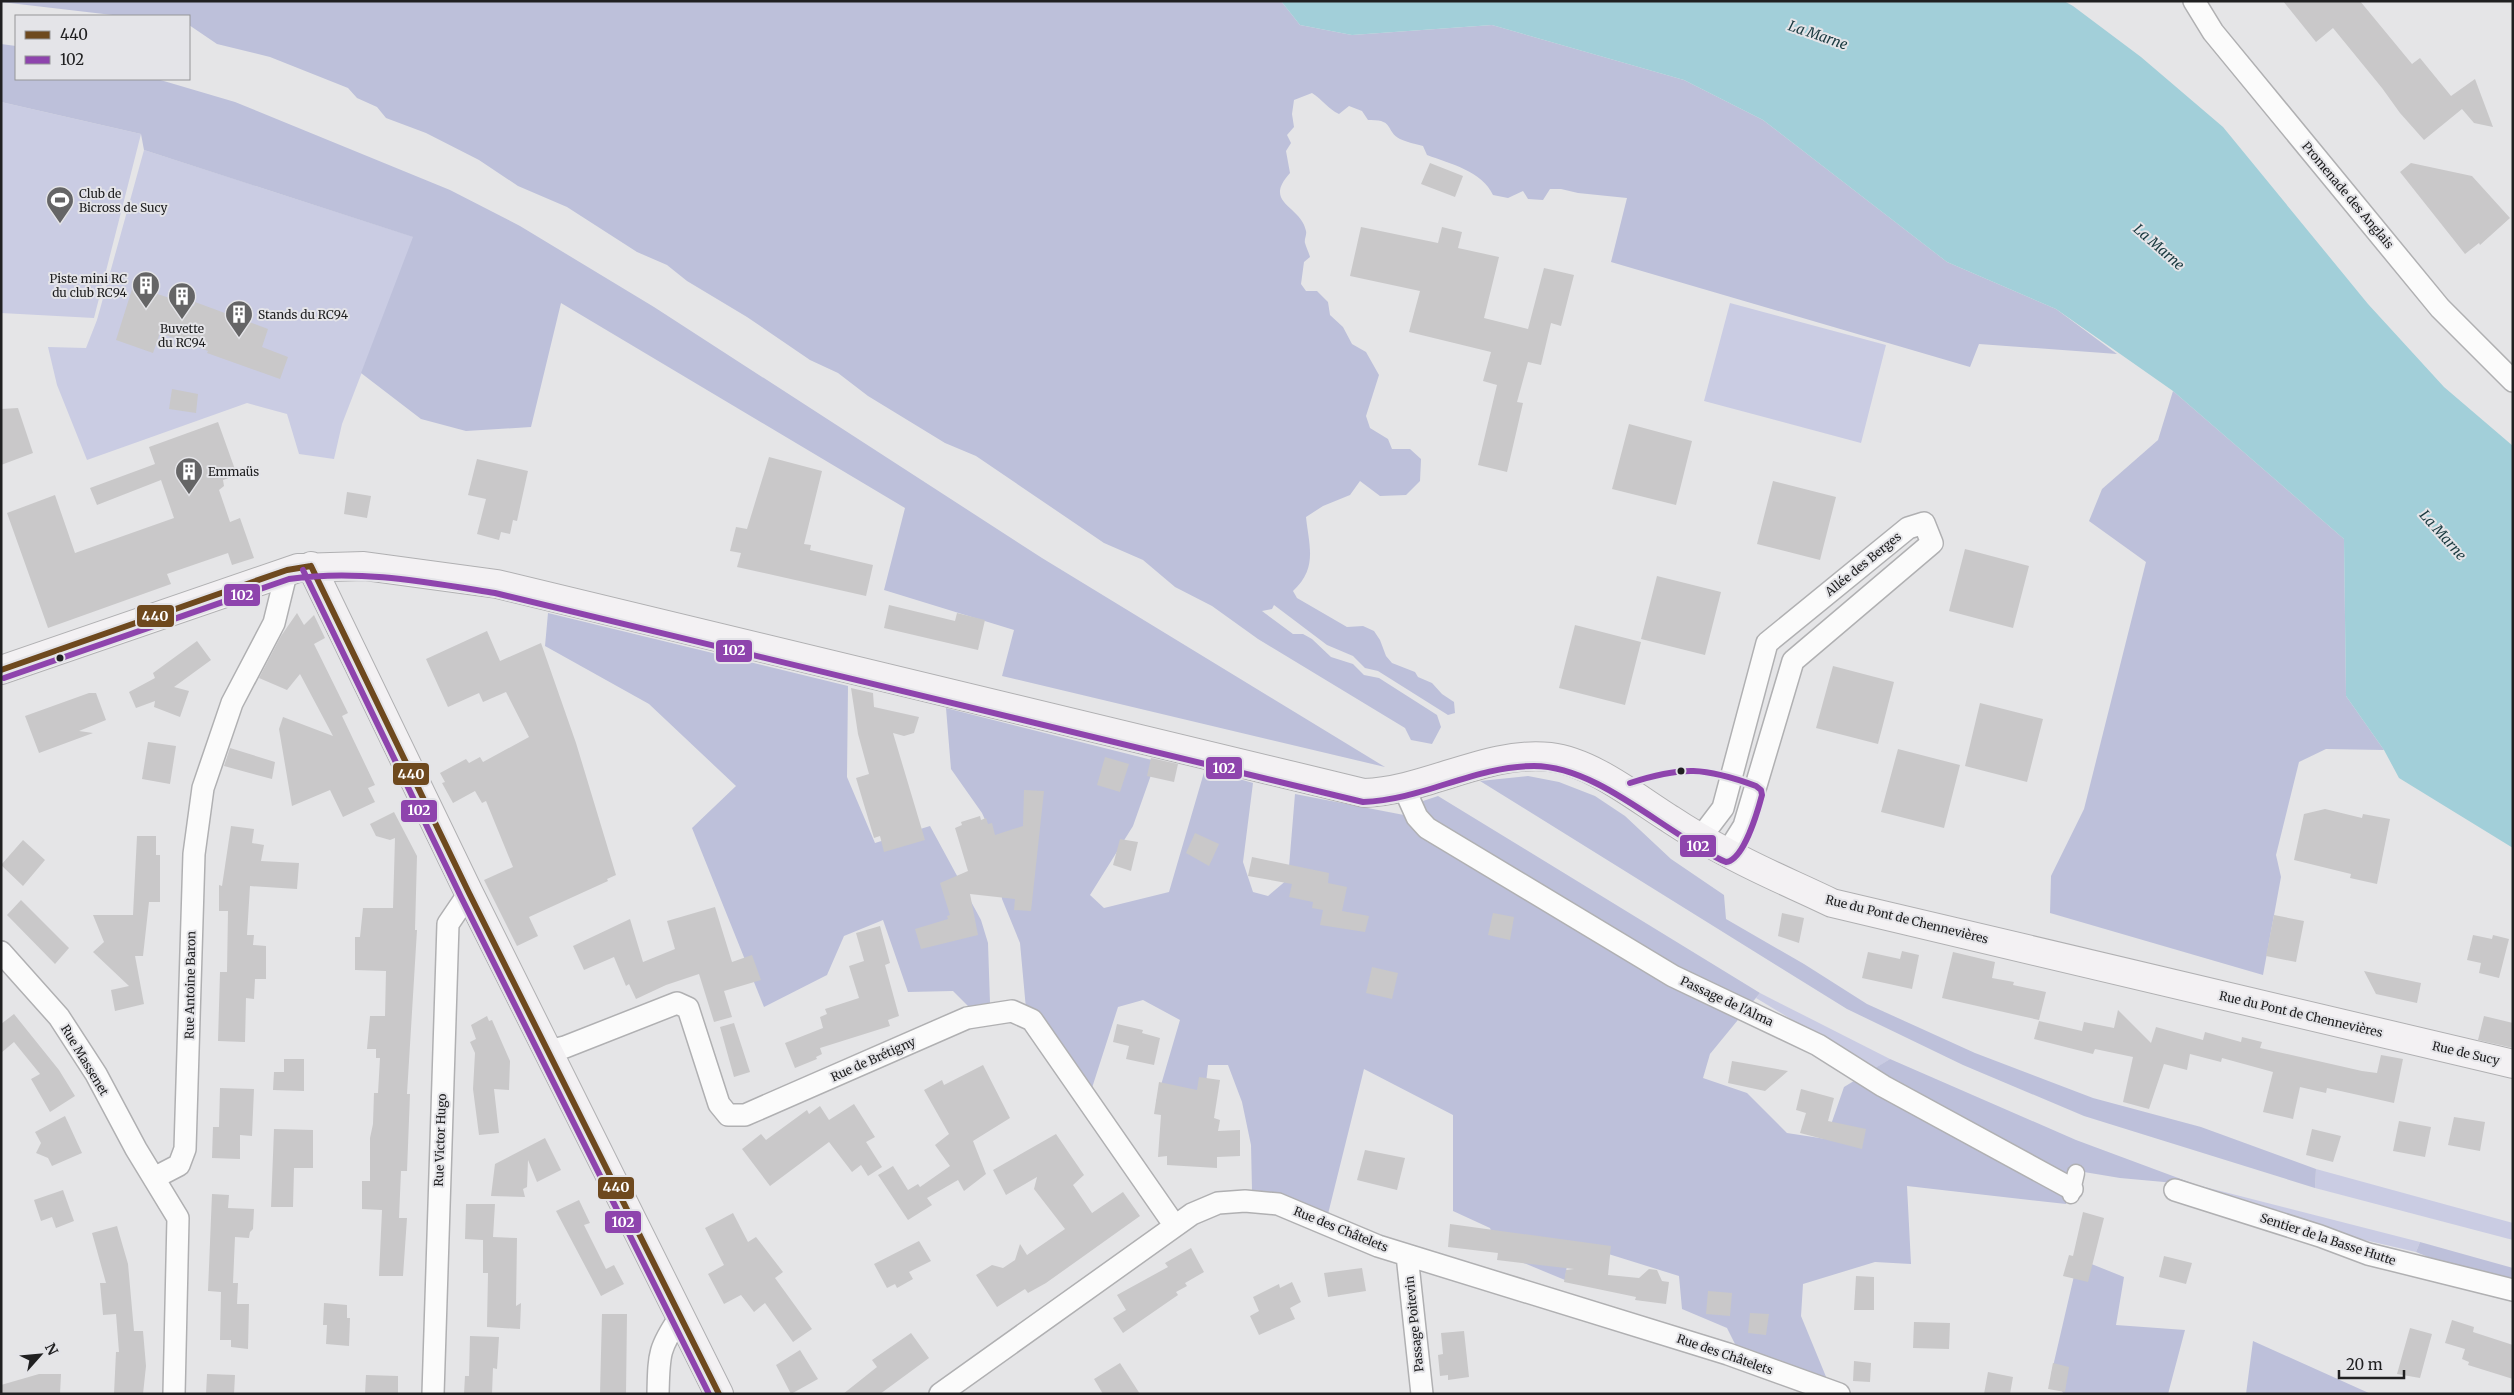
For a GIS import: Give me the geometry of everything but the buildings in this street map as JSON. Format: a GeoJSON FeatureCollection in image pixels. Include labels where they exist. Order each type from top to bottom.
{"type":"FeatureCollection","features":[{"type":"Feature","properties":{"kind":"main road","name":"Rue du Pont de Chennevières"},"geometry":{"type":"LineString","coordinates":[[1,670],[299,568],[364,566],[497,584],[1364,793],[1387,792],[1514,758],[1550,757],[1580,766],[1632,792],[1670,819],[1727,853],[1832,903],[2418,1042]]}},
{"type":"Feature","properties":{"kind":"main road"},"geometry":{"type":"LineString","coordinates":[[299,568],[549,1051],[719,1394]]}},
{"type":"Feature","properties":{"kind":"main road","name":"Rue de Sucy"},"geometry":{"type":"LineString","coordinates":[[2418,1042],[2513,1064]]}},
{"type":"Feature","properties":{"kind":"street","name":"Promenade des Anglais"},"geometry":{"type":"LineString","coordinates":[[2194,1],[2213,32],[2440,308],[2513,381]]}},
{"type":"Feature","properties":{"kind":"street","name":"Allée des Berges"},"geometry":{"type":"LineString","coordinates":[[1701,837],[1724,808],[1767,642],[1908,528],[1924,523],[1932,543],[1793,661],[1744,826],[1727,853]]}},
{"type":"Feature","properties":{"kind":"street","name":"Rue Antoine Baron"},"geometry":{"type":"LineString","coordinates":[[154,1178],[179,1165],[185,1149],[194,854],[203,788],[232,703],[274,623],[299,568]]}},
{"type":"Feature","properties":{"kind":"street","name":"Passage de l'Alma"},"geometry":{"type":"LineString","coordinates":[[1404,788],[1416,817],[1436,834],[1673,976],[1818,1045],[1883,1086],[2075,1182]]}},
{"type":"Feature","properties":{"kind":"street","name":"Rue Victor Hugo"},"geometry":{"type":"LineString","coordinates":[[433,1394],[448,924],[469,894]]}},
{"type":"Feature","properties":{"kind":"street","name":"Rue Massenet"},"geometry":{"type":"LineString","coordinates":[[1,952],[59,1017],[96,1074],[136,1149],[154,1178]]}},
{"type":"Feature","properties":{"kind":"street","name":"Rue de Brétigny"},"geometry":{"type":"LineString","coordinates":[[549,1051],[565,1047],[677,1003],[688,1008],[719,1104],[728,1115],[745,1115],[967,1018],[1012,1011],[1032,1020],[1175,1226]]}},
{"type":"Feature","properties":{"kind":"street"},"geometry":{"type":"LineString","coordinates":[[154,1178],[178,1218],[174,1394]]}},
{"type":"Feature","properties":{"kind":"street","name":"Sentier de la Basse Hutte"},"geometry":{"type":"LineString","coordinates":[[2175,1190],[2320,1236],[2368,1254],[2513,1290]]}},
{"type":"Feature","properties":{"kind":"street","name":"Rue des Châtelets"},"geometry":{"type":"LineString","coordinates":[[940,1394],[1192,1214],[1218,1204],[1245,1201],[1278,1204],[1318,1219],[1354,1237],[1719,1351],[1839,1394]]}},
{"type":"Feature","properties":{"kind":"street","name":"Passage Poitevin"},"geometry":{"type":"LineString","coordinates":[[1407,1254],[1422,1394]]}},
{"type":"Feature","properties":{"kind":"street"},"geometry":{"type":"LineString","coordinates":[[658,1394],[659,1361],[663,1342],[680,1316]]}},
{"type":"Feature","properties":{"kind":"shaded area"},"geometry":{"type":"Polygon","coordinates":[[[1281,1],[1300,25],[1352,35],[1492,25],[1684,80],[1763,120],[1947,262],[2056,309],[2117,354],[1979,344],[1970,367],[1611,262],[1627,198],[1578,193],[1561,189],[1550,189],[1543,200],[1528,199],[1523,191],[1508,198],[1493,195],[1488,187],[1474,174],[1456,165],[1427,155],[1423,146],[1400,139],[1395,136],[1386,123],[1368,120],[1362,111],[1349,106],[1339,114],[1312,93],[1294,100],[1292,114],[1294,127],[1287,135],[1291,143],[1286,151],[1290,173],[1282,183],[1280,191],[1281,198],[1303,222],[1306,231],[1305,243],[1310,257],[1304,262],[1301,284],[1306,291],[1317,291],[1328,302],[1330,315],[1343,327],[1352,344],[1366,352],[1379,375],[1366,416],[1370,428],[1388,439],[1392,449],[1410,449],[1421,459],[1420,481],[1406,495],[1380,496],[1360,481],[1350,495],[1323,506],[1306,517],[1310,547],[1309,565],[1306,574],[1293,591],[1297,598],[1347,627],[1363,626],[1374,631],[1380,640],[1386,656],[1392,663],[1415,672],[1418,677],[1432,683],[1442,694],[1454,702],[1455,713],[1448,715],[1378,671],[1365,668],[1353,656],[1327,645],[1274,605],[1272,609],[1262,611],[1293,634],[1303,634],[1312,639],[1331,657],[1353,664],[1364,675],[1379,678],[1437,715],[1441,727],[1432,744],[1411,740],[1405,728],[1258,639],[1212,606],[1175,587],[1143,560],[1104,543],[976,456],[945,443],[868,396],[838,373],[810,360],[747,317],[687,281],[667,265],[637,252],[567,207],[518,186],[479,160],[426,133],[386,118],[377,107],[357,98],[348,88],[270,57],[217,44],[190,26],[190,15],[112,15],[1,2],[1281,1]]]}},
{"type":"Feature","properties":{"kind":"shaded area"},"geometry":{"type":"Polygon","coordinates":[[[1,44],[15,46],[15,80],[160,80],[235,102],[450,190],[520,226],[654,307],[1042,558],[1385,767],[1002,676],[1014,630],[884,590],[905,508],[561,303],[531,427],[466,431],[421,419],[361,373],[413,237],[144,150],[141,134],[1,102],[1,44]]]}},
{"type":"Feature","properties":{"kind":"shaded area","name":"Club de Bicross de Sucy"},"geometry":{"type":"Polygon","coordinates":[[[1,102],[141,134],[94,318],[1,313],[1,102]]]}},
{"type":"Feature","properties":{"kind":"shaded area"},"geometry":{"type":"Polygon","coordinates":[[[144,150],[414,237],[342,424],[334,459],[299,454],[287,414],[247,403],[87,460],[57,385],[48,347],[86,348],[97,320],[144,150]]]}},
{"type":"Feature","properties":{"kind":"shaded area"},"geometry":{"type":"Polygon","coordinates":[[[1730,303],[1886,345],[1861,443],[1704,401],[1730,303]]]}},
{"type":"Feature","properties":{"kind":"shaded area"},"geometry":{"type":"Polygon","coordinates":[[[2173,391],[2344,539],[2346,696],[2384,750],[2326,749],[2299,762],[2276,855],[2281,877],[2263,975],[2050,913],[2051,876],[2084,809],[2146,562],[2089,521],[2102,489],[2158,440],[2173,391]]]}},
{"type":"Feature","properties":{"kind":"shaded area"},"geometry":{"type":"Polygon","coordinates":[[[548,613],[848,686],[847,777],[875,843],[930,826],[981,920],[988,943],[990,1003],[971,1009],[953,991],[908,992],[883,920],[844,936],[827,975],[764,1007],[692,828],[736,786],[649,704],[545,646],[548,613]]]}},
{"type":"Feature","properties":{"kind":"shaded area"},"geometry":{"type":"Polygon","coordinates":[[[946,708],[1156,761],[1133,826],[1090,895],[1104,908],[1169,892],[1205,769],[1253,783],[1243,862],[1253,892],[1268,896],[1288,879],[1295,794],[1404,815],[1417,815],[1420,802],[1438,796],[1760,993],[1710,1054],[1703,1078],[1747,1093],[1787,1133],[1826,1139],[1844,1087],[1890,1059],[2076,1140],[2197,1185],[2120,1178],[2072,1170],[2066,1204],[1907,1186],[1911,1264],[1875,1262],[1803,1284],[1801,1316],[1829,1384],[1737,1348],[1727,1328],[1682,1309],[1679,1276],[1570,1242],[1565,1280],[1514,1259],[1499,1250],[1490,1228],[1453,1211],[1453,1115],[1364,1069],[1328,1214],[1290,1197],[1252,1190],[1251,1145],[1242,1102],[1228,1065],[1208,1065],[1202,1120],[1156,1102],[1180,1020],[1143,1000],[1118,1007],[1091,1091],[1026,1009],[1020,943],[1002,899],[996,844],[982,813],[951,769],[946,708]]]}},
{"type":"Feature","properties":{"kind":"shaded area"},"geometry":{"type":"Polygon","coordinates":[[[1528,776],[1559,782],[1595,796],[1625,816],[1671,859],[1724,895],[1726,919],[1804,964],[1867,1004],[1975,1053],[2093,1098],[2201,1127],[2316,1169],[2315,1188],[2084,1116],[1963,1065],[1847,1009],[1480,781],[1528,776]]]}},
{"type":"Feature","properties":{"kind":"shaded area"},"geometry":{"type":"Polygon","coordinates":[[[1760,993],[1890,1059],[1874,1069],[1756,998],[1760,993]]]}},
{"type":"Feature","properties":{"kind":"shaded area"},"geometry":{"type":"Polygon","coordinates":[[[2316,1169],[2513,1223],[2513,1240],[2315,1188],[2316,1169]]]}},
{"type":"Feature","properties":{"kind":"shaded area"},"geometry":{"type":"Polygon","coordinates":[[[2197,1185],[2420,1242],[2416,1252],[2339,1234],[2197,1185]]]}},
{"type":"Feature","properties":{"kind":"shaded area"},"geometry":{"type":"Polygon","coordinates":[[[2420,1242],[2513,1268],[2513,1286],[2462,1271],[2416,1252],[2420,1242]]]}},
{"type":"Feature","properties":{"kind":"shaded area"},"geometry":{"type":"Polygon","coordinates":[[[2084,1261],[2124,1277],[2116,1325],[2185,1330],[2168,1394],[2064,1394],[2051,1375],[2074,1276],[2084,1261]]]}},
{"type":"Feature","properties":{"kind":"shaded area"},"geometry":{"type":"Polygon","coordinates":[[[2253,1341],[2371,1394],[2246,1394],[2253,1341]]]}},
{"type":"Feature","properties":{"kind":"water","name":"La Marne"},"geometry":{"type":"Polygon","coordinates":[[[1281,1],[2064,1],[2073,6],[2141,57],[2223,127],[2368,304],[2444,387],[2513,446],[2513,848],[2399,778],[2384,750],[2346,696],[2344,539],[2173,391],[2056,309],[1947,262],[1763,120],[1684,80],[1492,25],[1352,35],[1300,25],[1281,1]]]}},
{"type":"Feature","properties":{"kind":"transit line","name":"440"},"geometry":{"type":"LineString","coordinates":[[311,566],[469,893],[719,1394]]}},
{"type":"Feature","properties":{"kind":"transit line","name":"440"},"geometry":{"type":"LineString","coordinates":[[1,670],[287,570],[311,566]]}},
{"type":"Feature","properties":{"kind":"transit line","name":"102"},"geometry":{"type":"LineString","coordinates":[[303,570],[461,897],[709,1394]]}},
{"type":"Feature","properties":{"kind":"transit line","name":"102"},"geometry":{"type":"LineString","coordinates":[[4,678],[289,579],[315,576],[367,576],[418,581],[495,593],[1363,802],[1406,796],[1491,771],[1512,767],[1534,766],[1555,768],[1576,775],[1618,795],[1678,834],[1726,862],[1733,859],[1744,844],[1754,822],[1762,795],[1761,790],[1756,786],[1707,772],[1679,771],[1648,777],[1630,783]]}},
{"type":"Feature","properties":{"kind":"place","name":"Club de Bicross de Sucy"},"geometry":{"type":"Point","coordinates":[60,224]}},
{"type":"Feature","properties":{"kind":"place","name":"Piste mini RC du club RC94"},"geometry":{"type":"Point","coordinates":[146,309]}},
{"type":"Feature","properties":{"kind":"place","name":"Buvette du RC94"},"geometry":{"type":"Point","coordinates":[182,320]}},
{"type":"Feature","properties":{"kind":"place","name":"Stands du RC94"},"geometry":{"type":"Point","coordinates":[239,338]}},
{"type":"Feature","properties":{"kind":"place","name":"Emmaüs"},"geometry":{"type":"Point","coordinates":[189,495]}}]}
